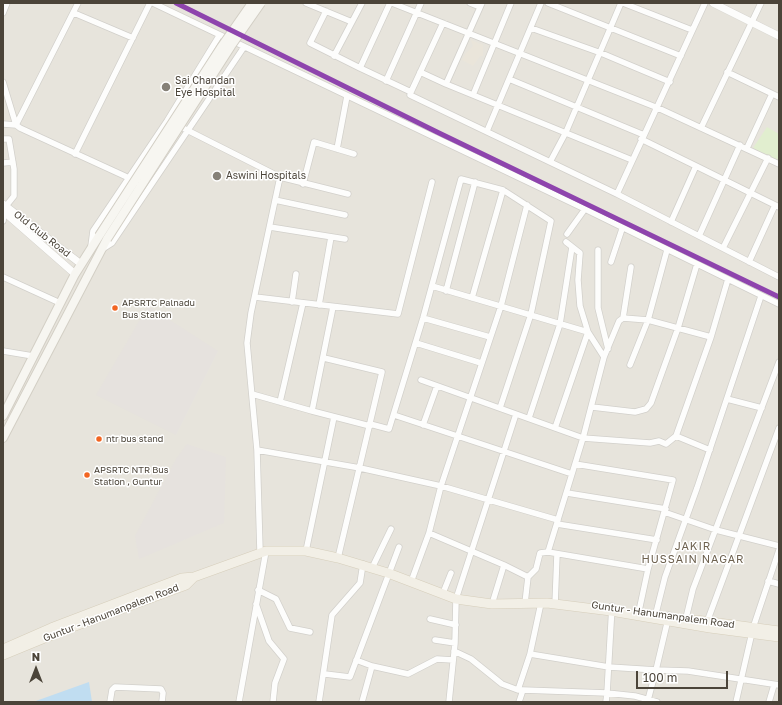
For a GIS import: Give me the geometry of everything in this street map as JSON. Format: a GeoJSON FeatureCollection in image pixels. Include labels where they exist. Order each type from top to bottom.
{"type":"FeatureCollection","features":[{"type":"Feature","properties":{"kind":"main road"},"geometry":{"type":"LineString","coordinates":[[3,416],[81,264],[222,46],[252,3]]}},
{"type":"Feature","properties":{"kind":"main road"},"geometry":{"type":"LineString","coordinates":[[3,438],[101,250],[227,52],[262,3]]}},
{"type":"Feature","properties":{"kind":"main road","name":"Guntur - Hanumanpalem Road"},"geometry":{"type":"LineString","coordinates":[[3,649],[51,628],[182,578],[194,577],[263,551],[306,551],[363,564],[443,593],[456,600],[492,604],[550,603],[639,611],[656,613],[669,618],[686,618],[779,637]]}},
{"type":"Feature","properties":{"kind":"main road","name":"Guntur - Hanumanpalem Road"},"geometry":{"type":"LineString","coordinates":[[3,655],[59,632],[186,585],[194,577]]}},
{"type":"Feature","properties":{"kind":"main road","name":"Guntur - Hanumanpalem Road"},"geometry":{"type":"LineString","coordinates":[[611,609],[752,631],[779,631]]}},
{"type":"Feature","properties":{"kind":"street"},"geometry":{"type":"LineString","coordinates":[[3,13],[7,3]]}},
{"type":"Feature","properties":{"kind":"street"},"geometry":{"type":"LineString","coordinates":[[16,125],[78,3]]}},
{"type":"Feature","properties":{"kind":"street"},"geometry":{"type":"LineString","coordinates":[[75,154],[151,3],[584,209],[779,304]]}},
{"type":"Feature","properties":{"kind":"street"},"geometry":{"type":"LineString","coordinates":[[306,3],[352,22]]}},
{"type":"Feature","properties":{"kind":"street"},"geometry":{"type":"LineString","coordinates":[[334,56],[362,3]]}},
{"type":"Feature","properties":{"kind":"street"},"geometry":{"type":"LineString","coordinates":[[360,68],[391,3],[658,108],[779,164]]}},
{"type":"Feature","properties":{"kind":"street"},"geometry":{"type":"LineString","coordinates":[[386,81],[421,3]]}},
{"type":"Feature","properties":{"kind":"street"},"geometry":{"type":"LineString","coordinates":[[446,84],[481,5],[470,3]]}},
{"type":"Feature","properties":{"kind":"street"},"geometry":{"type":"LineString","coordinates":[[473,95],[511,3]]}},
{"type":"Feature","properties":{"kind":"street"},"geometry":{"type":"LineString","coordinates":[[487,131],[541,3]]}},
{"type":"Feature","properties":{"kind":"street"},"geometry":{"type":"LineString","coordinates":[[548,3],[681,56]]}},
{"type":"Feature","properties":{"kind":"street"},"geometry":{"type":"LineString","coordinates":[[550,162],[566,132],[622,3],[692,30]]}},
{"type":"Feature","properties":{"kind":"street"},"geometry":{"type":"LineString","coordinates":[[617,194],[670,82],[705,3]]}},
{"type":"Feature","properties":{"kind":"street"},"geometry":{"type":"LineString","coordinates":[[713,3],[779,36]]}},
{"type":"Feature","properties":{"kind":"street"},"geometry":{"type":"LineString","coordinates":[[701,128],[761,3]]}},
{"type":"Feature","properties":{"kind":"street"},"geometry":{"type":"LineString","coordinates":[[326,11],[310,43],[334,56],[411,92]]}},
{"type":"Feature","properties":{"kind":"street"},"geometry":{"type":"LineString","coordinates":[[74,13],[133,38]]}},
{"type":"Feature","properties":{"kind":"street"},"geometry":{"type":"LineString","coordinates":[[443,23],[410,95],[617,194],[749,262],[778,274]]}},
{"type":"Feature","properties":{"kind":"street"},"geometry":{"type":"LineString","coordinates":[[531,28],[601,53],[670,82]]}},
{"type":"Feature","properties":{"kind":"street"},"geometry":{"type":"LineString","coordinates":[[92,246],[93,232],[167,120],[219,36]]}},
{"type":"Feature","properties":{"kind":"street"},"geometry":{"type":"LineString","coordinates":[[101,250],[112,243],[244,47]]}},
{"type":"Feature","properties":{"kind":"street"},"geometry":{"type":"LineString","coordinates":[[420,72],[498,106],[566,132],[632,160]]}},
{"type":"Feature","properties":{"kind":"street"},"geometry":{"type":"LineString","coordinates":[[727,72],[779,97]]}},
{"type":"Feature","properties":{"kind":"street"},"geometry":{"type":"LineString","coordinates":[[509,79],[643,137],[750,194],[777,206],[749,262]]}},
{"type":"Feature","properties":{"kind":"street"},"geometry":{"type":"LineString","coordinates":[[3,82],[16,125]]}},
{"type":"Feature","properties":{"kind":"street"},"geometry":{"type":"LineString","coordinates":[[747,148],[772,94]]}},
{"type":"Feature","properties":{"kind":"street"},"geometry":{"type":"LineString","coordinates":[[337,148],[347,96]]}},
{"type":"Feature","properties":{"kind":"street"},"geometry":{"type":"LineString","coordinates":[[167,120],[280,177],[303,184],[348,194]]}},
{"type":"Feature","properties":{"kind":"street"},"geometry":{"type":"LineString","coordinates":[[3,124],[16,125],[75,154],[129,178]]}},
{"type":"Feature","properties":{"kind":"street"},"geometry":{"type":"LineString","coordinates":[[3,139],[9,140],[13,162],[14,194],[4,208],[3,221]]}},
{"type":"Feature","properties":{"kind":"street"},"geometry":{"type":"LineString","coordinates":[[303,184],[314,142],[354,154]]}},
{"type":"Feature","properties":{"kind":"street"},"geometry":{"type":"LineString","coordinates":[[699,236],[740,145]]}},
{"type":"Feature","properties":{"kind":"street"},"geometry":{"type":"LineString","coordinates":[[723,248],[768,158]]}},
{"type":"Feature","properties":{"kind":"street"},"geometry":{"type":"LineString","coordinates":[[3,163],[13,162]]}},
{"type":"Feature","properties":{"kind":"street"},"geometry":{"type":"LineString","coordinates":[[671,222],[696,166]]}},
{"type":"Feature","properties":{"kind":"street"},"geometry":{"type":"LineString","coordinates":[[239,702],[256,604],[263,551],[257,450],[247,343],[280,177]]}},
{"type":"Feature","properties":{"kind":"street"},"geometry":{"type":"LineString","coordinates":[[252,394],[334,417],[389,429],[416,343],[461,179],[503,190],[551,221],[532,314],[500,408]]}},
{"type":"Feature","properties":{"kind":"street"},"geometry":{"type":"LineString","coordinates":[[255,298],[398,314],[432,182]]}},
{"type":"Feature","properties":{"kind":"street"},"geometry":{"type":"LineString","coordinates":[[446,291],[475,182]]}},
{"type":"Feature","properties":{"kind":"street"},"geometry":{"type":"LineString","coordinates":[[472,298],[503,190]]}},
{"type":"Feature","properties":{"kind":"street"},"geometry":{"type":"LineString","coordinates":[[275,200],[346,215]]}},
{"type":"Feature","properties":{"kind":"street"},"geometry":{"type":"LineString","coordinates":[[411,582],[428,533],[457,436],[501,306],[528,205]]}},
{"type":"Feature","properties":{"kind":"street","name":"Old Club Road"},"geometry":{"type":"LineString","coordinates":[[4,208],[81,264]]}},
{"type":"Feature","properties":{"kind":"street","name":"Old Club Road"},"geometry":{"type":"LineString","coordinates":[[4,208],[75,274]]}},
{"type":"Feature","properties":{"kind":"street"},"geometry":{"type":"LineString","coordinates":[[567,234],[584,209]]}},
{"type":"Feature","properties":{"kind":"street"},"geometry":{"type":"LineString","coordinates":[[270,227],[344,239]]}},
{"type":"Feature","properties":{"kind":"street"},"geometry":{"type":"LineString","coordinates":[[611,262],[622,228]]}},
{"type":"Feature","properties":{"kind":"street"},"geometry":{"type":"LineString","coordinates":[[318,305],[331,237]]}},
{"type":"Feature","properties":{"kind":"street"},"geometry":{"type":"LineString","coordinates":[[566,242],[580,253],[578,280],[580,306],[588,332],[606,353]]}},
{"type":"Feature","properties":{"kind":"street"},"geometry":{"type":"LineString","coordinates":[[529,418],[560,324],[572,247]]}},
{"type":"Feature","properties":{"kind":"street"},"geometry":{"type":"LineString","coordinates":[[598,250],[598,308],[606,353]]}},
{"type":"Feature","properties":{"kind":"street"},"geometry":{"type":"LineString","coordinates":[[630,365],[648,320],[667,250]]}},
{"type":"Feature","properties":{"kind":"street"},"geometry":{"type":"LineString","coordinates":[[592,407],[626,412],[646,409],[651,403],[678,328],[697,264]]}},
{"type":"Feature","properties":{"kind":"street"},"geometry":{"type":"LineString","coordinates":[[624,318],[631,267]]}},
{"type":"Feature","properties":{"kind":"street"},"geometry":{"type":"LineString","coordinates":[[292,302],[296,274]]}},
{"type":"Feature","properties":{"kind":"street"},"geometry":{"type":"LineString","coordinates":[[3,278],[60,303]]}},
{"type":"Feature","properties":{"kind":"street"},"geometry":{"type":"LineString","coordinates":[[421,380],[584,438],[650,442],[657,441],[668,444],[676,436],[711,337],[728,279]]}},
{"type":"Feature","properties":{"kind":"street"},"geometry":{"type":"LineString","coordinates":[[432,286],[532,314],[588,332]]}},
{"type":"Feature","properties":{"kind":"street"},"geometry":{"type":"LineString","coordinates":[[656,613],[665,577],[710,450],[761,296]]}},
{"type":"Feature","properties":{"kind":"street"},"geometry":{"type":"LineString","coordinates":[[280,402],[303,303]]}},
{"type":"Feature","properties":{"kind":"street"},"geometry":{"type":"LineString","coordinates":[[312,411],[324,358],[333,307]]}},
{"type":"Feature","properties":{"kind":"street"},"geometry":{"type":"LineString","coordinates":[[423,318],[490,337]]}},
{"type":"Feature","properties":{"kind":"street"},"geometry":{"type":"LineString","coordinates":[[548,552],[584,438],[606,353],[619,321],[624,318],[648,320],[711,337]]}},
{"type":"Feature","properties":{"kind":"street"},"geometry":{"type":"LineString","coordinates":[[555,428],[588,332]]}},
{"type":"Feature","properties":{"kind":"street"},"geometry":{"type":"LineString","coordinates":[[416,343],[481,363]]}},
{"type":"Feature","properties":{"kind":"street"},"geometry":{"type":"LineString","coordinates":[[3,351],[33,356]]}},
{"type":"Feature","properties":{"kind":"street"},"geometry":{"type":"LineString","coordinates":[[324,358],[382,372],[338,558]]}},
{"type":"Feature","properties":{"kind":"street"},"geometry":{"type":"LineString","coordinates":[[686,618],[693,589],[779,362]]}},
{"type":"Feature","properties":{"kind":"street"},"geometry":{"type":"LineString","coordinates":[[423,425],[437,386]]}},
{"type":"Feature","properties":{"kind":"street"},"geometry":{"type":"LineString","coordinates":[[727,399],[762,408]]}},
{"type":"Feature","properties":{"kind":"street"},"geometry":{"type":"LineString","coordinates":[[394,414],[502,452],[572,474]]}},
{"type":"Feature","properties":{"kind":"street"},"geometry":{"type":"LineString","coordinates":[[449,702],[455,643],[456,600],[502,452],[516,414]]}},
{"type":"Feature","properties":{"kind":"street"},"geometry":{"type":"LineString","coordinates":[[306,551],[334,417]]}},
{"type":"Feature","properties":{"kind":"street"},"geometry":{"type":"LineString","coordinates":[[707,622],[779,428]]}},
{"type":"Feature","properties":{"kind":"street"},"geometry":{"type":"LineString","coordinates":[[676,436],[710,450]]}},
{"type":"Feature","properties":{"kind":"street"},"geometry":{"type":"LineString","coordinates":[[257,450],[360,468],[441,486],[557,522],[657,540]]}},
{"type":"Feature","properties":{"kind":"street"},"geometry":{"type":"LineString","coordinates":[[575,464],[668,478],[673,481],[663,509],[657,540],[648,569],[639,611]]}},
{"type":"Feature","properties":{"kind":"street"},"geometry":{"type":"LineString","coordinates":[[567,493],[663,509],[716,530],[738,537],[779,546]]}},
{"type":"Feature","properties":{"kind":"street"},"geometry":{"type":"LineString","coordinates":[[372,568],[391,529]]}},
{"type":"Feature","properties":{"kind":"street"},"geometry":{"type":"LineString","coordinates":[[428,533],[472,550],[528,578]]}},
{"type":"Feature","properties":{"kind":"street"},"geometry":{"type":"LineString","coordinates":[[325,674],[350,677],[399,547]]}},
{"type":"Feature","properties":{"kind":"street"},"geometry":{"type":"LineString","coordinates":[[736,702],[752,631],[779,550]]}},
{"type":"Feature","properties":{"kind":"street"},"geometry":{"type":"LineString","coordinates":[[524,603],[528,578],[536,569],[540,553],[548,552],[648,569]]}},
{"type":"Feature","properties":{"kind":"street"},"geometry":{"type":"LineString","coordinates":[[519,702],[530,654],[550,603],[558,554]]}},
{"type":"Feature","properties":{"kind":"street"},"geometry":{"type":"LineString","coordinates":[[319,702],[325,674],[332,615],[360,583],[363,564]]}},
{"type":"Feature","properties":{"kind":"street"},"geometry":{"type":"LineString","coordinates":[[492,604],[504,565]]}},
{"type":"Feature","properties":{"kind":"street"},"geometry":{"type":"LineString","coordinates":[[443,593],[452,573]]}},
{"type":"Feature","properties":{"kind":"street"},"geometry":{"type":"LineString","coordinates":[[768,580],[779,584]]}},
{"type":"Feature","properties":{"kind":"street"},"geometry":{"type":"LineString","coordinates":[[258,590],[276,599],[290,628],[310,632]]}},
{"type":"Feature","properties":{"kind":"street"},"geometry":{"type":"LineString","coordinates":[[256,604],[269,641],[284,659],[276,683],[273,702]]}},
{"type":"Feature","properties":{"kind":"street"},"geometry":{"type":"LineString","coordinates":[[606,702],[611,609]]}},
{"type":"Feature","properties":{"kind":"street"},"geometry":{"type":"LineString","coordinates":[[648,700],[669,618]]}},
{"type":"Feature","properties":{"kind":"street"},"geometry":{"type":"LineString","coordinates":[[430,619],[456,625]]}},
{"type":"Feature","properties":{"kind":"street"},"geometry":{"type":"LineString","coordinates":[[435,640],[455,643]]}},
{"type":"Feature","properties":{"kind":"street"},"geometry":{"type":"LineString","coordinates":[[454,651],[470,659],[502,684],[521,690],[607,693],[627,695],[657,702]]}},
{"type":"Feature","properties":{"kind":"street"},"geometry":{"type":"LineString","coordinates":[[530,654],[609,667],[678,670],[776,685],[769,702]]}},
{"type":"Feature","properties":{"kind":"street"},"geometry":{"type":"LineString","coordinates":[[356,660],[372,666],[408,674],[437,660],[453,660]]}},
{"type":"Feature","properties":{"kind":"street"},"geometry":{"type":"LineString","coordinates":[[362,702],[372,666]]}},
{"type":"Feature","properties":{"kind":"street"},"geometry":{"type":"LineString","coordinates":[[110,702],[112,690],[115,687],[161,689],[163,693],[162,702]]}},
{"type":"Feature","properties":{"kind":"shaded area"},"geometry":{"type":"Polygon","coordinates":[[[3,3],[779,3],[779,702],[3,702],[3,3]]]}},
{"type":"Feature","properties":{"kind":"shaded area"},"geometry":{"type":"Polygon","coordinates":[[[471,40],[483,45],[483,56],[480,56],[473,66],[462,60],[473,46],[471,40]]]}},
{"type":"Feature","properties":{"kind":"shaded area"},"geometry":{"type":"Polygon","coordinates":[[[148,306],[218,351],[176,435],[96,395],[148,306]]]}},
{"type":"Feature","properties":{"kind":"shaded area"},"geometry":{"type":"Polygon","coordinates":[[[187,444],[226,457],[224,523],[139,559],[135,536],[176,459],[187,444]]]}},
{"type":"Feature","properties":{"kind":"green space"},"geometry":{"type":"Polygon","coordinates":[[[767,127],[779,134],[779,161],[753,148],[767,127]]]}},
{"type":"Feature","properties":{"kind":"water"},"geometry":{"type":"Polygon","coordinates":[[[89,682],[92,702],[33,702],[89,682]]]}},
{"type":"Feature","properties":{"kind":"transit line"},"geometry":{"type":"LineString","coordinates":[[176,3],[437,132],[779,297]]}},
{"type":"Feature","properties":{"kind":"place","name":"Sai Chandan Eye Hospital"},"geometry":{"type":"Point","coordinates":[166,87]}},
{"type":"Feature","properties":{"kind":"place","name":"Aswini Hospitals"},"geometry":{"type":"Point","coordinates":[217,176]}},
{"type":"Feature","properties":{"kind":"place","name":"APSRTC Palnadu Bus Station"},"geometry":{"type":"Point","coordinates":[115,308]}},
{"type":"Feature","properties":{"kind":"place","name":"ntr bus stand"},"geometry":{"type":"Point","coordinates":[99,439]}},
{"type":"Feature","properties":{"kind":"place","name":"APSRTC NTR Bus Station , Guntur"},"geometry":{"type":"Point","coordinates":[87,475]}},
{"type":"Feature","properties":{"kind":"district","name":"JAKIR HUSSAIN NAGAR"},"geometry":{"type":"Point","coordinates":[693,553]}}]}
